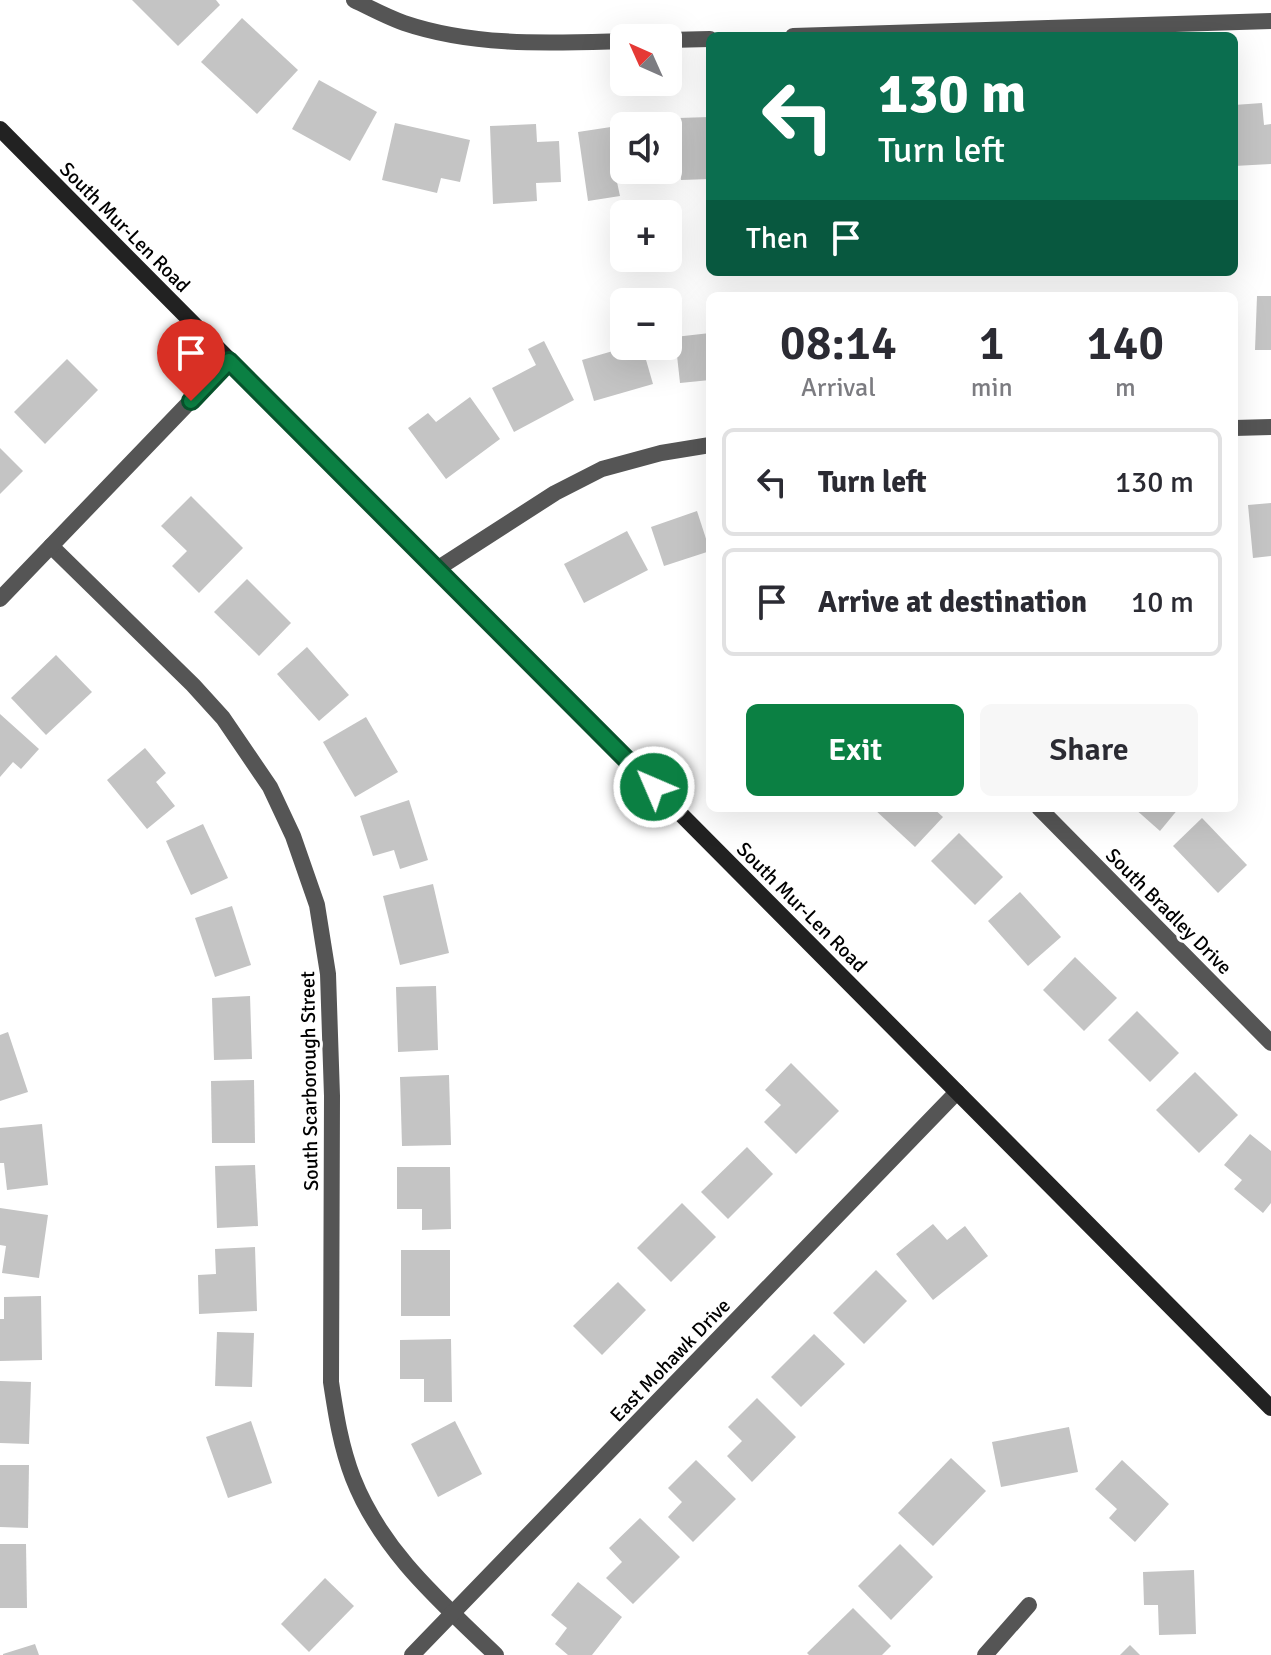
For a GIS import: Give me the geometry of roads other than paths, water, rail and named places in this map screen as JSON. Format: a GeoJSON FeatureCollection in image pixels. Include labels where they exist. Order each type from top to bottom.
{"type":"FeatureCollection","features":[{"type":"Feature","properties":{"kind":"main road","name":"South Mur-Len Road"},"geometry":{"type":"LineString","coordinates":[[0,129],[1271,1408]]}},
{"type":"Feature","properties":{"kind":"street"},"geometry":{"type":"LineString","coordinates":[[354,0],[402,23],[449,36],[509,43],[610,41]]}},
{"type":"Feature","properties":{"kind":"street"},"geometry":{"type":"LineString","coordinates":[[920,32],[1271,21]]}},
{"type":"Feature","properties":{"kind":"street"},"geometry":{"type":"LineString","coordinates":[[682,40],[706,39]]}},
{"type":"Feature","properties":{"kind":"street"},"geometry":{"type":"LineString","coordinates":[[0,599],[229,361]]}},
{"type":"Feature","properties":{"kind":"street"},"geometry":{"type":"LineString","coordinates":[[1238,428],[1271,427]]}},
{"type":"Feature","properties":{"kind":"street"},"geometry":{"type":"LineString","coordinates":[[437,569],[555,493],[602,469],[661,453],[706,446]]}},
{"type":"Feature","properties":{"kind":"street","name":"South Scarborough Street"},"geometry":{"type":"LineString","coordinates":[[51,546],[223,718],[270,787],[293,836],[317,905],[328,974],[332,1096],[331,1382],[338,1427],[353,1478],[371,1516],[395,1553],[423,1585],[496,1655]]}},
{"type":"Feature","properties":{"kind":"street","name":"South Bradley Drive"},"geometry":{"type":"LineString","coordinates":[[1043,812],[1271,1043]]}},
{"type":"Feature","properties":{"kind":"street","name":"East Mohawk Drive"},"geometry":{"type":"LineString","coordinates":[[412,1655],[957,1092]]}},
{"type":"Feature","properties":{"kind":"street"},"geometry":{"type":"LineString","coordinates":[[985,1655],[1029,1605]]}}]}
